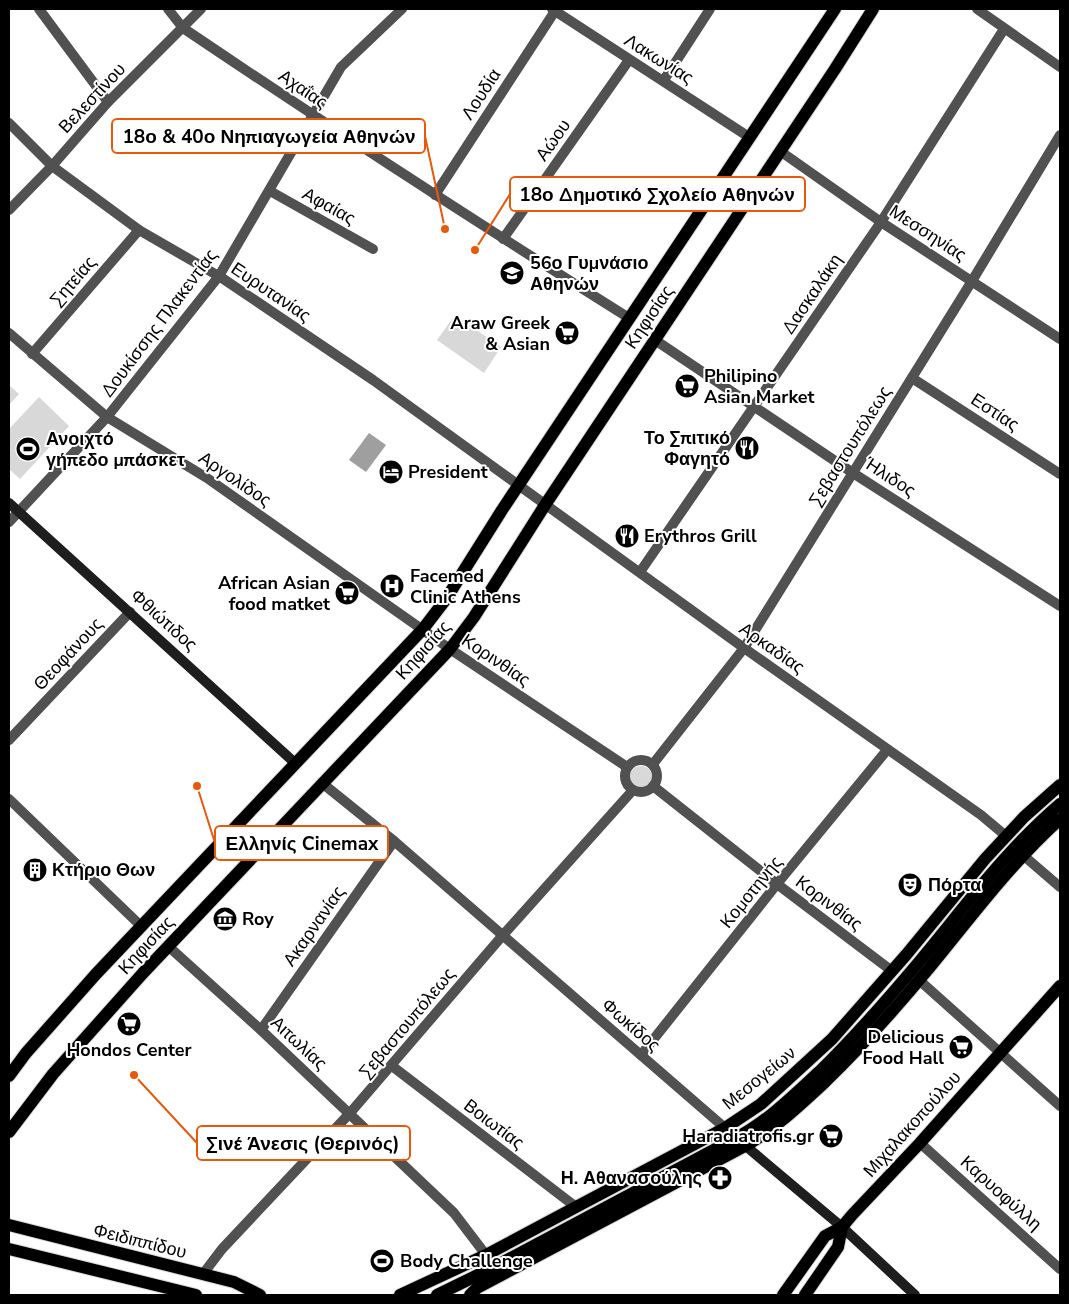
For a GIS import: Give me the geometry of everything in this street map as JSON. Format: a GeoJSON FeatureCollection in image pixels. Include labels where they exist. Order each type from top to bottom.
{"type":"FeatureCollection","features":[{"type":"Feature","properties":{"kind":"main road","name":"Κηφισίας"},"geometry":{"type":"LineString","coordinates":[[9,1076],[26,1053],[96,974],[422,630],[446,599],[518,485],[835,9]]}},
{"type":"Feature","properties":{"kind":"main road","name":"Κηφισίας"},"geometry":{"type":"LineString","coordinates":[[9,1132],[53,1074],[168,946],[450,649],[474,617],[545,505],[873,9]]}},
{"type":"Feature","properties":{"kind":"main road","name":"Μεσογείων"},"geometry":{"type":"LineString","coordinates":[[400,1295],[486,1255],[725,1128],[761,1104],[832,1039],[892,971],[966,880],[1024,817],[1060,785]]}},
{"type":"Feature","properties":{"kind":"main road","name":"Μεσογείων"},"geometry":{"type":"LineString","coordinates":[[470,1295],[477,1288],[741,1142],[752,1129],[772,1114],[843,1049],[990,876],[1037,825],[1060,804]]}},
{"type":"Feature","properties":{"kind":"main road","name":"Μεσογείων"},"geometry":{"type":"LineString","coordinates":[[437,1295],[741,1142],[774,1128],[852,1056],[919,980],[986,896],[1060,819]]}},
{"type":"Feature","properties":{"kind":"main road","name":"Μιχαλακοπούλου"},"geometry":{"type":"LineString","coordinates":[[804,1295],[838,1247],[842,1227],[1058,993]]}},
{"type":"Feature","properties":{"kind":"main road","name":"Φειδιππίδου"},"geometry":{"type":"LineString","coordinates":[[9,1225],[234,1282],[260,1295]]}},
{"type":"Feature","properties":{"kind":"main road"},"geometry":{"type":"LineString","coordinates":[[783,1295],[825,1236],[842,1227]]}},
{"type":"Feature","properties":{"kind":"main road"},"geometry":{"type":"LineString","coordinates":[[9,1249],[196,1295]]}},
{"type":"Feature","properties":{"kind":"street"},"geometry":{"type":"LineString","coordinates":[[39,9],[108,102]]}},
{"type":"Feature","properties":{"kind":"street","name":"Αχαΐας"},"geometry":{"type":"LineString","coordinates":[[168,9],[183,28],[312,115],[629,318]]}},
{"type":"Feature","properties":{"kind":"street","name":"Βελεστίνου"},"geometry":{"type":"LineString","coordinates":[[9,210],[52,166],[108,102],[201,9]]}},
{"type":"Feature","properties":{"kind":"street"},"geometry":{"type":"LineString","coordinates":[[388,9],[401,10]]}},
{"type":"Feature","properties":{"kind":"street"},"geometry":{"type":"LineString","coordinates":[[664,80],[710,9]]}},
{"type":"Feature","properties":{"kind":"street"},"geometry":{"type":"LineString","coordinates":[[977,9],[1060,67]]}},
{"type":"Feature","properties":{"kind":"street","name":"Δουκίσσης Πλακεντίας"},"geometry":{"type":"LineString","coordinates":[[9,522],[107,417],[219,276],[341,67],[401,10]]}},
{"type":"Feature","properties":{"kind":"street","name":"Λακωνίας"},"geometry":{"type":"LineString","coordinates":[[554,10],[749,137]]}},
{"type":"Feature","properties":{"kind":"street","name":"Λουδία"},"geometry":{"type":"LineString","coordinates":[[435,195],[554,10]]}},
{"type":"Feature","properties":{"kind":"street","name":"Δασκαλάκη"},"geometry":{"type":"LineString","coordinates":[[640,572],[881,222],[1004,29]]}},
{"type":"Feature","properties":{"kind":"street","name":"Αώου"},"geometry":{"type":"LineString","coordinates":[[503,239],[629,60]]}},
{"type":"Feature","properties":{"kind":"street","name":"Ευρυτανίας"},"geometry":{"type":"LineString","coordinates":[[9,123],[52,166],[139,230],[219,276],[373,380],[518,485]]}},
{"type":"Feature","properties":{"kind":"street","name":"Σεβαστουπόλεως"},"geometry":{"type":"LineString","coordinates":[[653,764],[744,648],[972,281],[1060,135]]}},
{"type":"Feature","properties":{"kind":"street","name":"Μεσσηνίας"},"geometry":{"type":"LineString","coordinates":[[780,151],[881,222],[1060,339]]}},
{"type":"Feature","properties":{"kind":"street","name":"Αφαίας"},"geometry":{"type":"LineString","coordinates":[[270,191],[373,249]]}},
{"type":"Feature","properties":{"kind":"street","name":"Σητείας"},"geometry":{"type":"LineString","coordinates":[[32,354],[139,230]]}},
{"type":"Feature","properties":{"kind":"street","name":"Αργολίδος"},"geometry":{"type":"LineString","coordinates":[[9,333],[107,417],[208,478],[422,630]]}},
{"type":"Feature","properties":{"kind":"street","name":"Ήλιδος"},"geometry":{"type":"LineString","coordinates":[[655,340],[853,473],[1060,606]]}},
{"type":"Feature","properties":{"kind":"street","name":"Εστίας"},"geometry":{"type":"LineString","coordinates":[[912,378],[1060,474]]}},
{"type":"Feature","properties":{"kind":"street","name":"Αρκαδίας"},"geometry":{"type":"LineString","coordinates":[[518,485],[887,750],[981,815],[1006,836]]}},
{"type":"Feature","properties":{"kind":"street","name":"Φθιώτιδος"},"geometry":{"type":"LineString","coordinates":[[9,503],[296,763]]}},
{"type":"Feature","properties":{"kind":"street","name":"Θεοφάνους"},"geometry":{"type":"LineString","coordinates":[[9,740],[130,612]]}},
{"type":"Feature","properties":{"kind":"street","name":"Κορινθίας"},"geometry":{"type":"LineString","coordinates":[[422,630],[627,767]]}},
{"type":"Feature","properties":{"kind":"street","name":"Κομοτηνής"},"geometry":{"type":"LineString","coordinates":[[641,1056],[777,884],[887,750]]}},
{"type":"Feature","properties":{"kind":"street"},"geometry":{"type":"LineString","coordinates":[[639,759],[647,760],[653,764],[658,775],[653,786],[644,792],[633,790],[626,782],[627,767],[639,759]]}},
{"type":"Feature","properties":{"kind":"street","name":"Φωκίδος"},"geometry":{"type":"LineString","coordinates":[[322,783],[394,841],[641,1056],[842,1227],[915,1295]]}},
{"type":"Feature","properties":{"kind":"street","name":"Κορινθίας"},"geometry":{"type":"LineString","coordinates":[[653,786],[777,884],[892,971]]}},
{"type":"Feature","properties":{"kind":"street","name":"Σεβαστουπόλεως"},"geometry":{"type":"LineString","coordinates":[[203,1274],[222,1249],[392,1066],[503,935],[633,790]]}},
{"type":"Feature","properties":{"kind":"street"},"geometry":{"type":"LineString","coordinates":[[9,799],[141,926]]}},
{"type":"Feature","properties":{"kind":"street","name":"Ακαρνανίας"},"geometry":{"type":"LineString","coordinates":[[261,1030],[394,841]]}},
{"type":"Feature","properties":{"kind":"street"},"geometry":{"type":"LineString","coordinates":[[1024,856],[1060,887]]}},
{"type":"Feature","properties":{"kind":"street","name":"Αιτωλίας"},"geometry":{"type":"LineString","coordinates":[[168,946],[350,1113],[454,1213],[486,1255]]}},
{"type":"Feature","properties":{"kind":"street"},"geometry":{"type":"LineString","coordinates":[[919,980],[1060,1106]]}},
{"type":"Feature","properties":{"kind":"street","name":"Βοιωτίας"},"geometry":{"type":"LineString","coordinates":[[392,1066],[576,1207]]}},
{"type":"Feature","properties":{"kind":"street","name":"Καρυοφύλλη"},"geometry":{"type":"LineString","coordinates":[[920,1143],[1060,1269]]}},
{"type":"Feature","properties":{"kind":"shaded area"},"geometry":{"type":"Polygon","coordinates":[[[455,315],[501,347],[484,373],[437,340],[455,315]]]}},
{"type":"Feature","properties":{"kind":"shaded area"},"geometry":{"type":"Polygon","coordinates":[[[9,385],[19,394],[9,405],[9,385]]]}},
{"type":"Feature","properties":{"kind":"shaded area","name":"Ανοιχτό γήπεδο μπάσκετ"},"geometry":{"type":"Polygon","coordinates":[[[39,397],[69,426],[20,479],[9,469],[9,429],[39,397]]]}},
{"type":"Feature","properties":{"kind":"shaded area"},"geometry":{"type":"Polygon","coordinates":[[[369,433],[386,445],[366,472],[349,460],[369,433]]]}},
{"type":"Feature","properties":{"kind":"shaded area"},"geometry":{"type":"Polygon","coordinates":[[[641,766],[651,773],[652,777],[645,787],[641,788],[631,781],[630,777],[637,767],[641,766]]]}},
{"type":"Feature","properties":{"kind":"place","name":"18ο & 40ο Νηπιαγωγεία Αθηνών"},"geometry":{"type":"Point","coordinates":[445,229]}},
{"type":"Feature","properties":{"kind":"place","name":"18ο Δημοτικό Σχολείο Αθηνών"},"geometry":{"type":"Point","coordinates":[475,250]}},
{"type":"Feature","properties":{"kind":"place","name":"56ο Γυμνάσιο Αθηνών"},"geometry":{"type":"Point","coordinates":[512,273]}},
{"type":"Feature","properties":{"kind":"place","name":"Araw Greek & Asian"},"geometry":{"type":"Point","coordinates":[567,333]}},
{"type":"Feature","properties":{"kind":"place","name":"Philipino Asian Market"},"geometry":{"type":"Point","coordinates":[687,386]}},
{"type":"Feature","properties":{"kind":"place","name":"Το Σπιτικό Φαγητό"},"geometry":{"type":"Point","coordinates":[747,448]}},
{"type":"Feature","properties":{"kind":"place","name":"Ανοιχτό γήπεδο μπάσκετ"},"geometry":{"type":"Point","coordinates":[28,449]}},
{"type":"Feature","properties":{"kind":"place","name":"President"},"geometry":{"type":"Point","coordinates":[391,472]}},
{"type":"Feature","properties":{"kind":"place","name":"Erythros Grill"},"geometry":{"type":"Point","coordinates":[627,536]}},
{"type":"Feature","properties":{"kind":"place","name":"Facemed Clinic Athens"},"geometry":{"type":"Point","coordinates":[392,586]}},
{"type":"Feature","properties":{"kind":"place","name":"African Asian food matket"},"geometry":{"type":"Point","coordinates":[347,593]}},
{"type":"Feature","properties":{"kind":"place","name":"Ελληνίς Cinemax"},"geometry":{"type":"Point","coordinates":[197,786]}},
{"type":"Feature","properties":{"kind":"place","name":"Κτήριο Θων"},"geometry":{"type":"Point","coordinates":[35,870]}},
{"type":"Feature","properties":{"kind":"place","name":"Πόρτα"},"geometry":{"type":"Point","coordinates":[910,885]}},
{"type":"Feature","properties":{"kind":"place","name":"Roy"},"geometry":{"type":"Point","coordinates":[225,919]}},
{"type":"Feature","properties":{"kind":"place","name":"Hondos Center"},"geometry":{"type":"Point","coordinates":[129,1024]}},
{"type":"Feature","properties":{"kind":"place","name":"Delicious Food Hall"},"geometry":{"type":"Point","coordinates":[961,1047]}},
{"type":"Feature","properties":{"kind":"place","name":"Σινέ Άνεσις (Θερινός)"},"geometry":{"type":"Point","coordinates":[134,1075]}},
{"type":"Feature","properties":{"kind":"place","name":"Haradiatrofis.gr"},"geometry":{"type":"Point","coordinates":[831,1136]}},
{"type":"Feature","properties":{"kind":"place","name":"Η. Αθανασούλης"},"geometry":{"type":"Point","coordinates":[720,1178]}},
{"type":"Feature","properties":{"kind":"place","name":"Body Challenge"},"geometry":{"type":"Point","coordinates":[382,1261]}}]}
